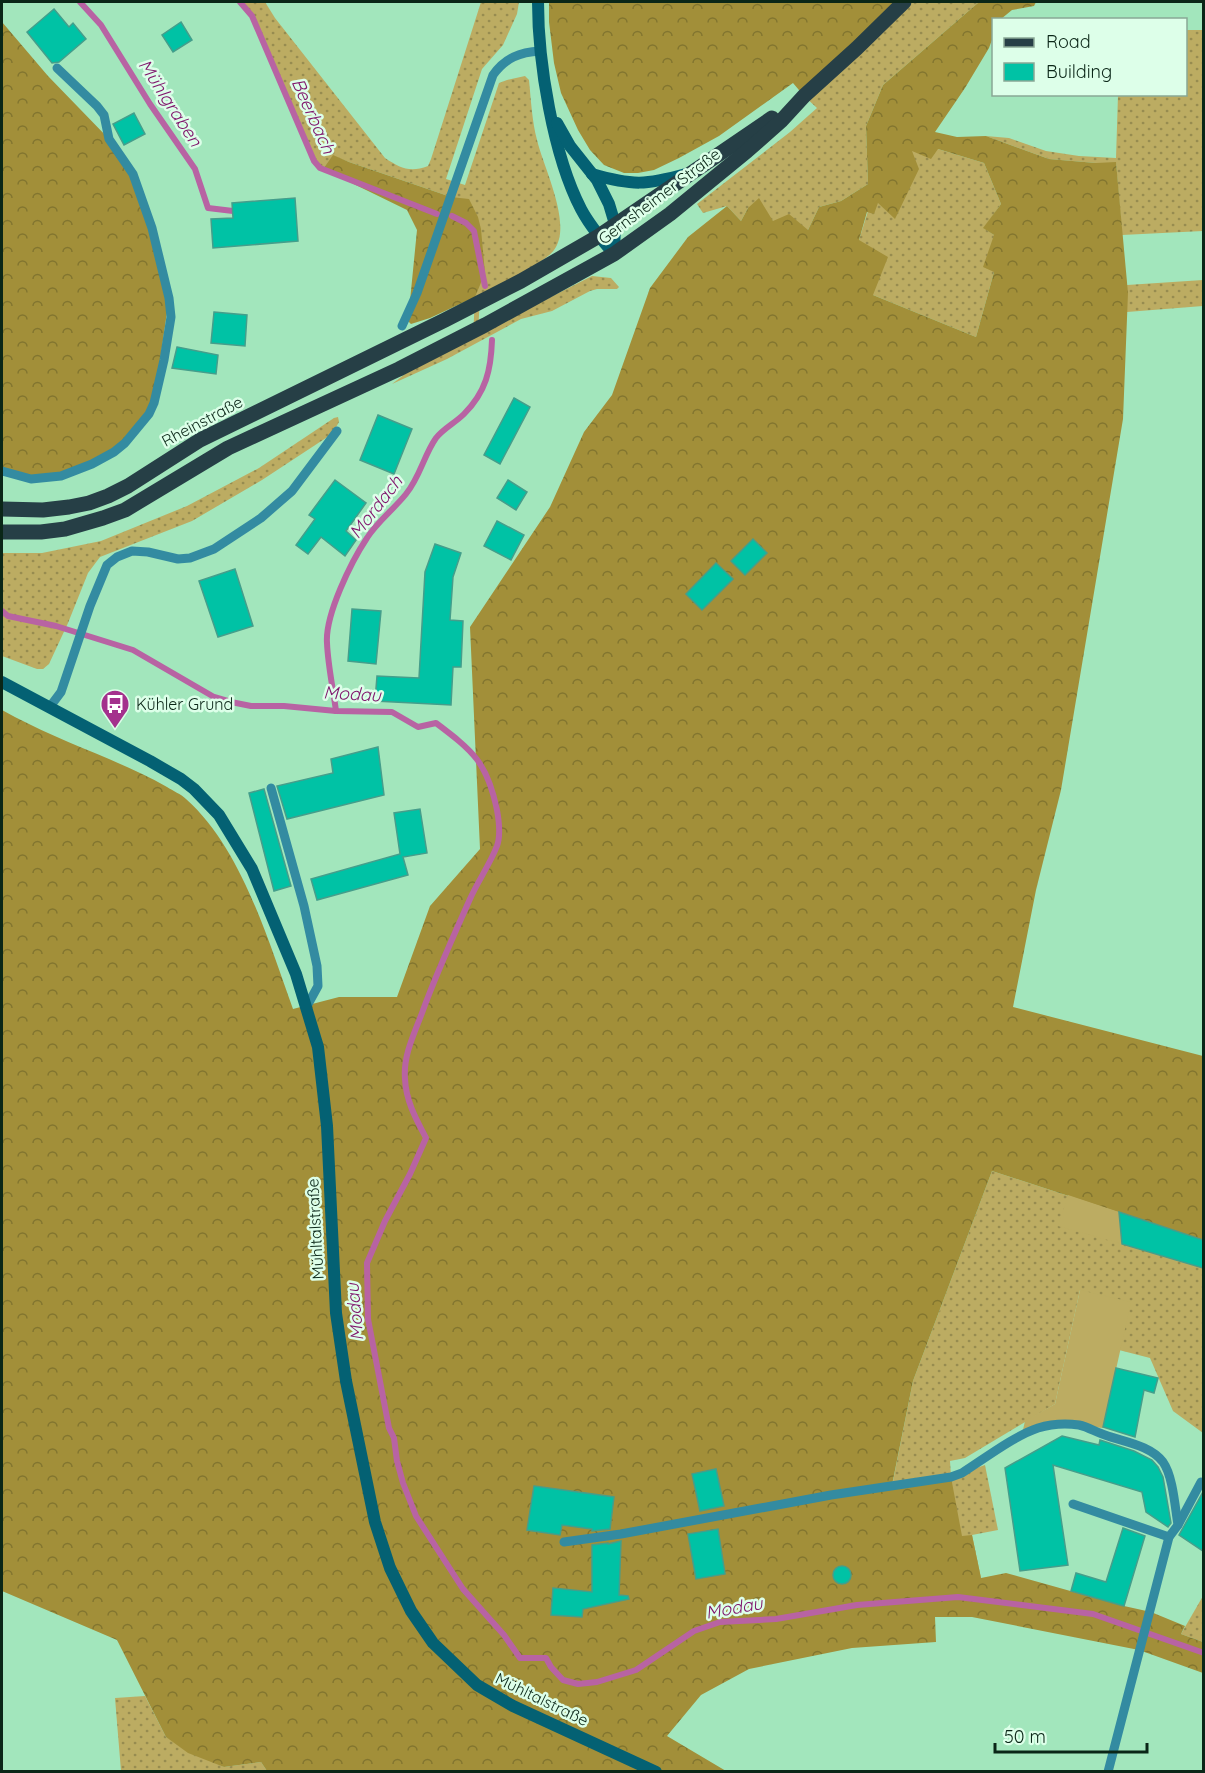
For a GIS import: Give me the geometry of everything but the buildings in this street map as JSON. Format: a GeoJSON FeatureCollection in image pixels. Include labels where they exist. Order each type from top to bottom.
{"type":"FeatureCollection","features":[{"type":"Feature","properties":{"kind":"main road","name":"Gernsheimer Straße"},"geometry":{"type":"LineString","coordinates":[[2,531],[41,532],[65,529],[116,514],[228,448],[380,378],[484,325],[614,254],[670,214],[747,151],[904,2]]}},
{"type":"Feature","properties":{"kind":"main road","name":"Gernsheimer Straße"},"geometry":{"type":"LineString","coordinates":[[615,225],[804,96]]}},
{"type":"Feature","properties":{"kind":"main road"},"geometry":{"type":"LineString","coordinates":[[599,236],[615,225]]}},
{"type":"Feature","properties":{"kind":"main road","name":"Gernsheimer Straße"},"geometry":{"type":"LineString","coordinates":[[408,331],[521,281],[599,236]]}},
{"type":"Feature","properties":{"kind":"main road","name":"Rheinstraße"},"geometry":{"type":"LineString","coordinates":[[2,509],[42,510],[69,507],[108,496],[128,486],[200,440],[408,331]]}},
{"type":"Feature","properties":{"kind":"street"},"geometry":{"type":"LineString","coordinates":[[538,2],[540,51],[559,149],[572,190],[582,211],[614,254]]}},
{"type":"Feature","properties":{"kind":"street"},"geometry":{"type":"LineString","coordinates":[[550,112],[570,146],[592,174],[609,204],[615,225],[614,254]]}},
{"type":"Feature","properties":{"kind":"street"},"geometry":{"type":"LineString","coordinates":[[592,174],[638,184],[693,172]]}},
{"type":"Feature","properties":{"kind":"street","name":"Mühltalstraße"},"geometry":{"type":"LineString","coordinates":[[2,682],[181,779],[219,815],[252,869],[293,965],[318,1047],[327,1126],[337,1325],[346,1381],[375,1522],[390,1568],[411,1611],[433,1643],[477,1685],[513,1706],[656,1772]]}},
{"type":"Feature","properties":{"kind":"lane"},"geometry":{"type":"LineString","coordinates":[[408,331],[425,272],[493,75],[498,67],[514,56],[540,51]]}},
{"type":"Feature","properties":{"kind":"lane"},"geometry":{"type":"LineString","coordinates":[[2,471],[31,479],[61,476],[84,468],[114,452],[125,443],[149,414],[154,403],[174,312],[152,228],[133,174],[109,140],[104,115],[57,68]]}},
{"type":"Feature","properties":{"kind":"lane"},"geometry":{"type":"LineString","coordinates":[[49,708],[61,692],[90,606],[107,565],[117,557],[132,551],[178,559],[190,558],[214,549],[239,534],[292,491],[321,455],[337,430]]}},
{"type":"Feature","properties":{"kind":"lane"},"geometry":{"type":"LineString","coordinates":[[271,788],[304,906],[317,966],[318,986],[307,1006]]}},
{"type":"Feature","properties":{"kind":"lane"},"geometry":{"type":"LineString","coordinates":[[564,1542],[632,1532],[831,1495],[951,1477],[962,1473],[1022,1434],[1040,1427],[1061,1424],[1084,1426],[1106,1436],[1131,1442],[1154,1454],[1167,1469],[1178,1525]]}},
{"type":"Feature","properties":{"kind":"lane"},"geometry":{"type":"LineString","coordinates":[[1108,1772],[1169,1537],[1201,1482]]}},
{"type":"Feature","properties":{"kind":"lane"},"geometry":{"type":"LineString","coordinates":[[1073,1504],[1169,1537]]}},
{"type":"Feature","properties":{"kind":"shaded area"},"geometry":{"type":"Polygon","coordinates":[[[240,2],[265,2],[275,18],[385,158],[400,167],[416,169],[428,166],[431,159],[481,2],[519,2],[517,14],[503,45],[482,69],[446,179],[465,185],[499,83],[525,76],[529,80],[537,140],[559,212],[559,239],[554,250],[541,261],[480,296],[478,334],[592,276],[611,278],[619,287],[590,291],[552,311],[521,319],[447,359],[392,384],[409,371],[473,337],[475,297],[451,197],[333,156],[323,169],[318,164],[252,16],[240,2]]]}},
{"type":"Feature","properties":{"kind":"shaded area"},"geometry":{"type":"Polygon","coordinates":[[[904,2],[979,2],[883,85],[866,126],[868,184],[841,201],[819,207],[808,230],[773,221],[748,208],[741,221],[727,206],[703,213],[697,204],[790,132],[817,108],[804,96],[904,2]]]}},
{"type":"Feature","properties":{"kind":"shaded area"},"geometry":{"type":"Polygon","coordinates":[[[1187,30],[1203,30],[1203,231],[1122,235],[1116,163],[1049,159],[986,136],[1009,138],[1046,151],[1116,158],[1118,96],[1187,96],[1187,30]]]}},
{"type":"Feature","properties":{"kind":"shaded area"},"geometry":{"type":"Polygon","coordinates":[[[938,149],[984,163],[1001,204],[984,228],[994,235],[994,272],[976,337],[873,295],[859,240],[868,211],[879,202],[895,218],[911,151],[938,149]]]}},
{"type":"Feature","properties":{"kind":"shaded area"},"geometry":{"type":"Polygon","coordinates":[[[1203,280],[1203,306],[1127,312],[1127,285],[1203,280]]]}},
{"type":"Feature","properties":{"kind":"shaded area"},"geometry":{"type":"Polygon","coordinates":[[[338,417],[339,422],[332,434],[262,480],[192,521],[100,557],[88,573],[49,664],[43,669],[37,669],[2,656],[2,553],[42,553],[101,541],[187,506],[259,468],[338,417]]]}},
{"type":"Feature","properties":{"kind":"shaded area"},"geometry":{"type":"Polygon","coordinates":[[[992,1171],[1203,1240],[1203,1433],[1173,1411],[1150,1358],[1115,1349],[1080,1290],[1055,1404],[965,1458],[950,1461],[951,1477],[985,1465],[998,1530],[972,1535],[981,1578],[892,1486],[913,1381],[992,1171]]]}},
{"type":"Feature","properties":{"kind":"shaded area"},"geometry":{"type":"Polygon","coordinates":[[[1068,1195],[1119,1212],[1122,1244],[1058,1226],[1068,1195]]]}},
{"type":"Feature","properties":{"kind":"shaded area"},"geometry":{"type":"Polygon","coordinates":[[[1080,1290],[1131,1302],[1103,1428],[1061,1424],[1022,1434],[1025,1421],[1055,1404],[1080,1290]]]}},
{"type":"Feature","properties":{"kind":"shaded area"},"geometry":{"type":"Polygon","coordinates":[[[1203,1596],[1203,1642],[1181,1634],[1203,1596]]]}},
{"type":"Feature","properties":{"kind":"shaded area"},"geometry":{"type":"Polygon","coordinates":[[[145,1696],[166,1737],[224,1767],[261,1762],[267,1771],[121,1771],[115,1698],[145,1696]]]}},
{"type":"Feature","properties":{"kind":"green space"},"geometry":{"type":"Polygon","coordinates":[[[549,2],[904,2],[804,96],[793,83],[719,136],[679,158],[654,170],[624,173],[604,165],[590,150],[561,93],[554,63],[549,2]]]}},
{"type":"Feature","properties":{"kind":"green space"},"geometry":{"type":"Polygon","coordinates":[[[979,2],[1036,2],[1034,6],[1012,10],[1002,18],[992,18],[992,40],[989,48],[935,132],[957,137],[986,136],[1049,159],[1096,163],[1116,162],[1128,293],[1123,419],[1061,790],[1036,890],[1013,1007],[1203,1056],[1203,1240],[992,1171],[913,1381],[892,1485],[951,1477],[962,1536],[972,1535],[981,1578],[1006,1573],[1151,1612],[1185,1626],[1181,1634],[1203,1642],[1203,1673],[1139,1650],[972,1617],[935,1617],[936,1642],[852,1648],[749,1669],[701,1695],[667,1736],[726,1771],[267,1771],[261,1762],[224,1767],[188,1753],[166,1737],[117,1640],[2,1591],[2,710],[41,730],[146,776],[186,799],[206,820],[238,869],[263,925],[293,1009],[339,997],[397,997],[430,906],[480,849],[470,627],[550,507],[584,432],[612,395],[650,288],[688,237],[727,206],[741,221],[748,208],[759,198],[773,221],[789,214],[808,230],[819,207],[841,201],[868,184],[866,126],[883,85],[979,2]],[[938,149],[931,159],[912,151],[919,169],[895,219],[878,203],[874,214],[867,212],[859,240],[888,257],[873,295],[976,337],[994,272],[983,267],[994,235],[983,228],[1001,204],[984,163],[938,149]]]}},
{"type":"Feature","properties":{"kind":"green space"},"geometry":{"type":"Polygon","coordinates":[[[2,22],[48,76],[109,139],[133,174],[169,298],[154,403],[125,443],[84,468],[31,479],[2,471],[2,22]]]}},
{"type":"Feature","properties":{"kind":"green space"},"geometry":{"type":"Polygon","coordinates":[[[333,155],[451,197],[469,199],[481,229],[485,273],[475,297],[430,318],[411,324],[408,321],[417,230],[407,210],[323,169],[333,155]]]}},
{"type":"Feature","properties":{"kind":"waterway","name":"Mühlgraben"},"geometry":{"type":"LineString","coordinates":[[80,2],[101,25],[150,104],[195,169],[208,208],[233,211]]}},
{"type":"Feature","properties":{"kind":"waterway","name":"Beerbach"},"geometry":{"type":"LineString","coordinates":[[240,2],[252,16],[314,161],[320,168],[437,214]]}},
{"type":"Feature","properties":{"kind":"waterway","name":"Mordach"},"geometry":{"type":"LineString","coordinates":[[452,216],[466,223],[474,231],[485,286]]}},
{"type":"Feature","properties":{"kind":"waterway","name":"Mordach"},"geometry":{"type":"LineString","coordinates":[[336,711],[329,669],[327,631],[340,589],[371,532],[411,487],[436,438],[464,414],[478,397],[489,371],[492,340]]}},
{"type":"Feature","properties":{"kind":"waterway","name":"Modau"},"geometry":{"type":"LineString","coordinates":[[2,611],[8,616],[56,626],[133,650],[214,697],[231,702],[251,706],[392,712],[418,727],[436,723],[469,750],[483,769],[497,810],[498,842],[445,956],[407,1054],[405,1070],[407,1095],[426,1138],[367,1263],[368,1319],[397,1461],[416,1516],[463,1589],[504,1635],[520,1658],[546,1658],[563,1680],[578,1684],[597,1682],[636,1670],[694,1631],[720,1622],[776,1619],[857,1605],[958,1597],[1093,1614],[1204,1653]]}},
{"type":"Feature","properties":{"kind":"place","name":"Kühler Grund"},"geometry":{"type":"Point","coordinates":[115,730]}}]}
